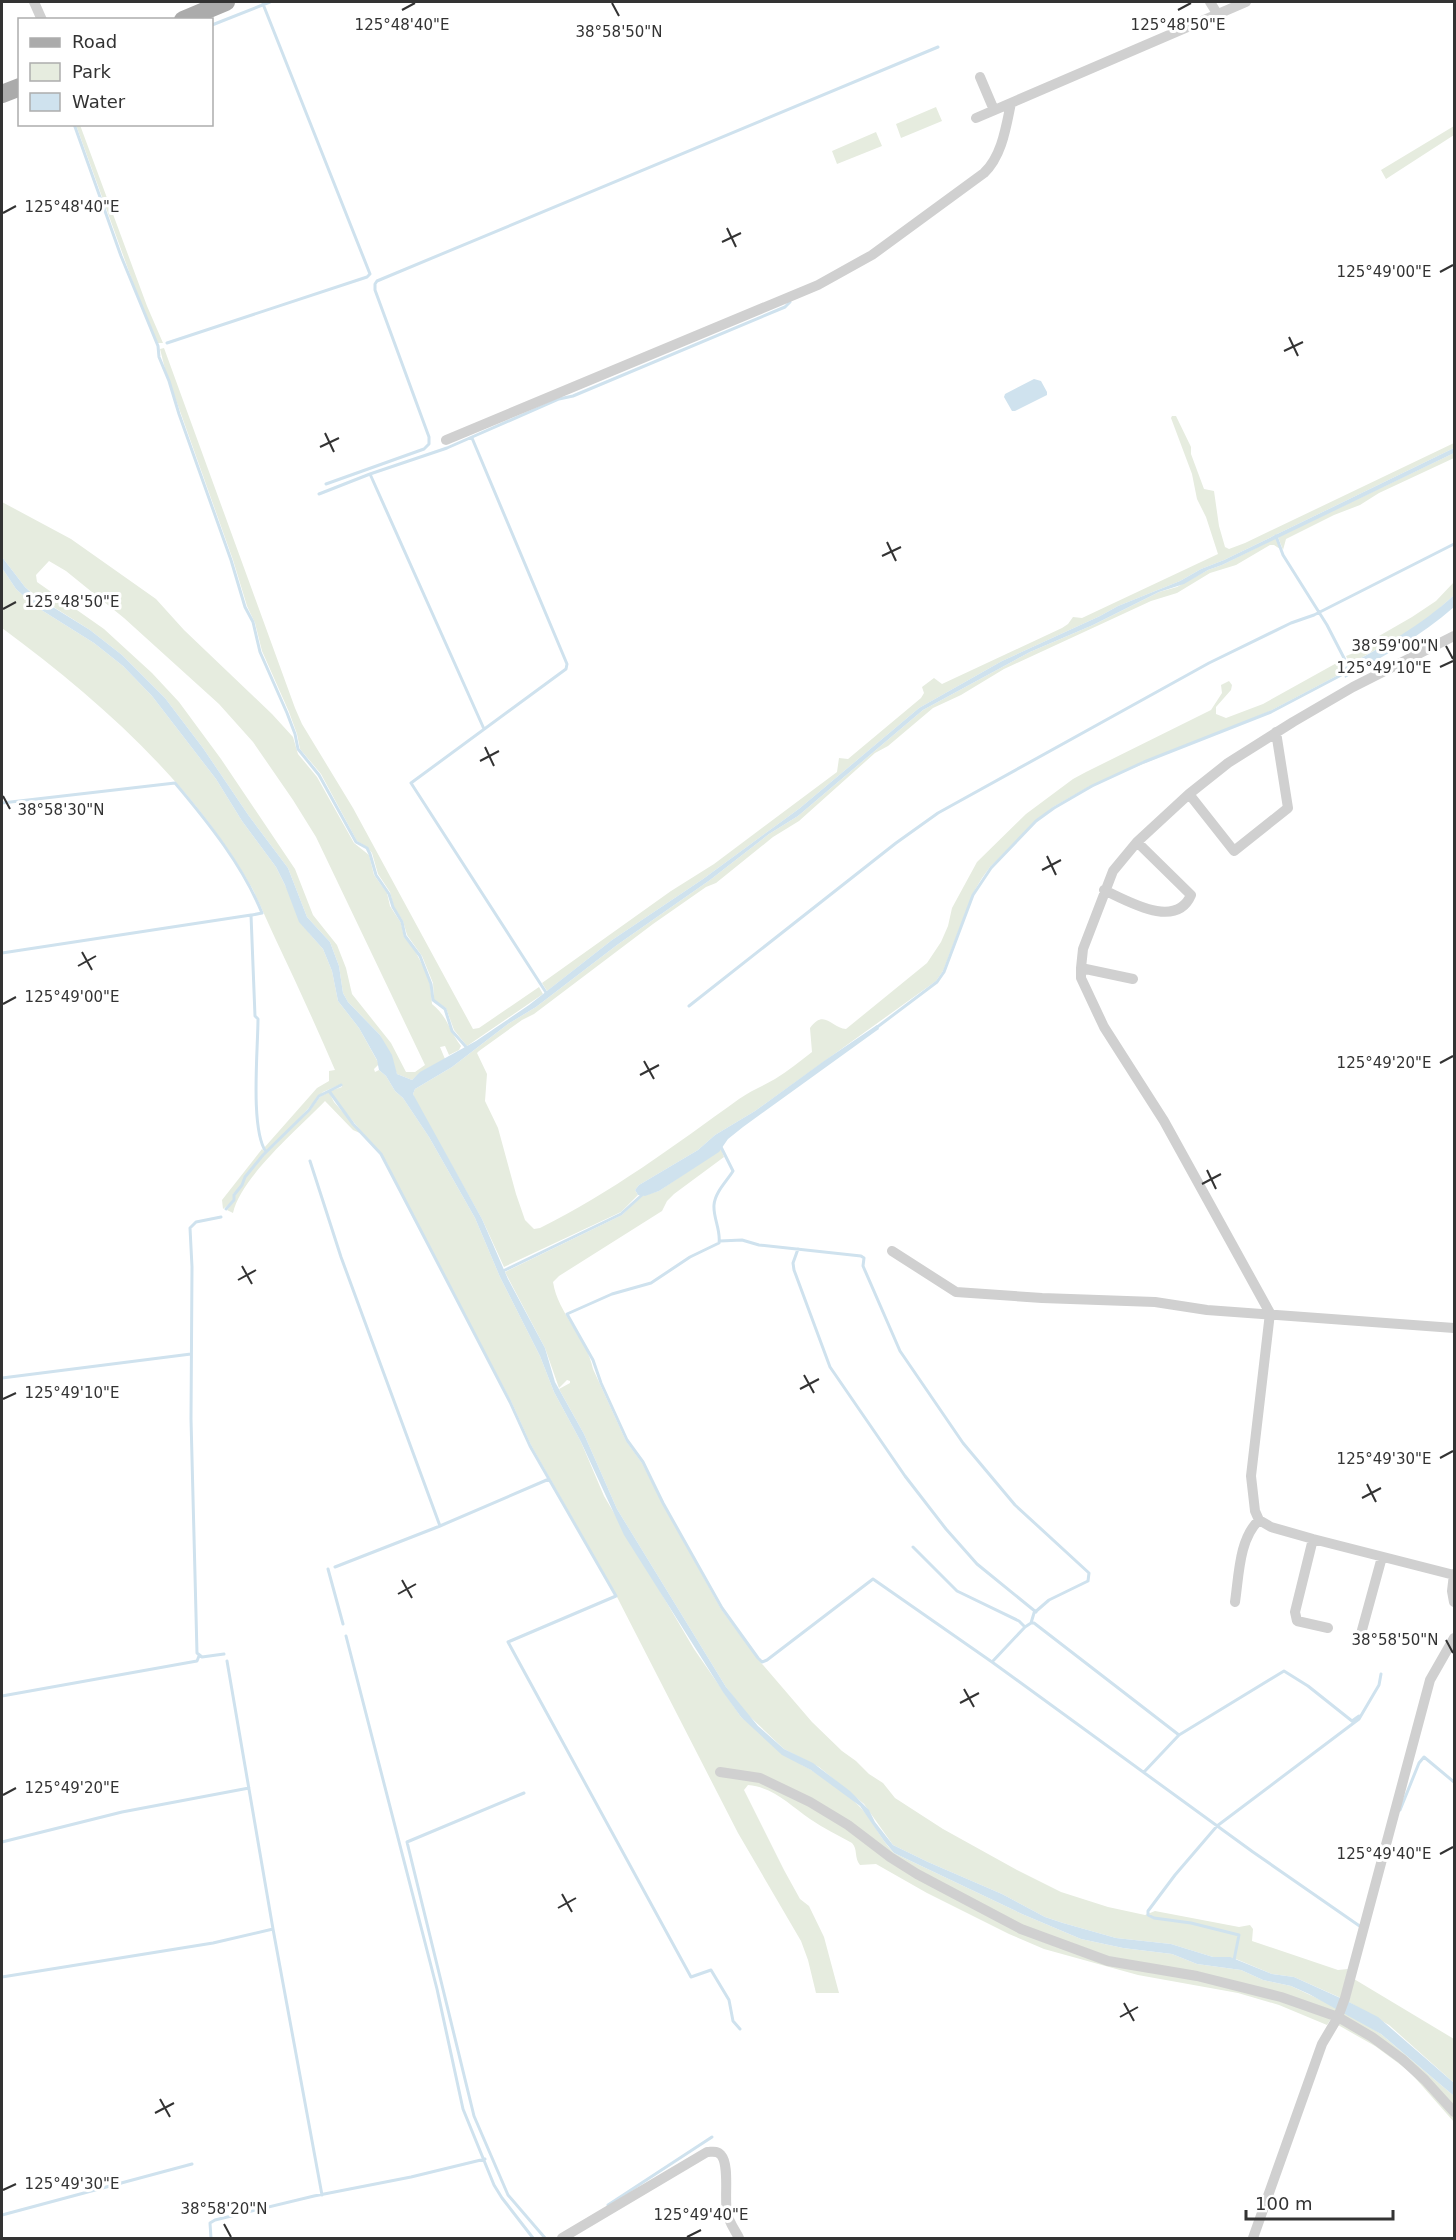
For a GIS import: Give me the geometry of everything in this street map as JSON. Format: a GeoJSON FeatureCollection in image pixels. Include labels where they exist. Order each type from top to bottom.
{"type":"FeatureCollection","features":[{"type":"Feature","properties":{"kind":"main road"},"geometry":{"type":"LineString","coordinates":[[188,18],[226,2]]}},
{"type":"Feature","properties":{"kind":"main road"},"geometry":{"type":"LineString","coordinates":[[2,94],[18,88]]}},
{"type":"Feature","properties":{"kind":"street"},"geometry":{"type":"LineString","coordinates":[[34,2],[41,18]]}},
{"type":"Feature","properties":{"kind":"street"},"geometry":{"type":"LineString","coordinates":[[1209,2],[1218,15]]}},
{"type":"Feature","properties":{"kind":"street"},"geometry":{"type":"LineString","coordinates":[[976,118],[1245,2]]}},
{"type":"Feature","properties":{"kind":"street"},"geometry":{"type":"LineString","coordinates":[[980,77],[994,110]]}},
{"type":"Feature","properties":{"kind":"street"},"geometry":{"type":"LineString","coordinates":[[446,440],[818,285],[872,255],[993,164],[1006,129],[1011,103]]}},
{"type":"Feature","properties":{"kind":"street"},"geometry":{"type":"LineString","coordinates":[[1455,636],[1353,687],[1276,732],[1228,763],[1189,794],[1137,842],[1113,872],[1104,890],[1083,949],[1081,968],[1082,978],[1104,1027],[1164,1121],[1270,1313],[1251,1476],[1255,1511],[1259,1520],[1271,1527],[1312,1539],[1454,1575],[1452,1592],[1455,1602]]}},
{"type":"Feature","properties":{"kind":"street"},"geometry":{"type":"LineString","coordinates":[[1189,794],[1234,851],[1288,808],[1276,732]]}},
{"type":"Feature","properties":{"kind":"street"},"geometry":{"type":"LineString","coordinates":[[1104,890],[1136,905],[1165,913],[1179,910],[1188,902],[1191,895],[1137,842]]}},
{"type":"Feature","properties":{"kind":"street"},"geometry":{"type":"LineString","coordinates":[[1081,968],[1133,979]]}},
{"type":"Feature","properties":{"kind":"street"},"geometry":{"type":"LineString","coordinates":[[892,1251],[956,1292],[1155,1302],[1207,1310],[1455,1328]]}},
{"type":"Feature","properties":{"kind":"street"},"geometry":{"type":"LineString","coordinates":[[1235,1602],[1245,1542],[1252,1527],[1259,1520]]}},
{"type":"Feature","properties":{"kind":"street"},"geometry":{"type":"LineString","coordinates":[[1312,1539],[1295,1612],[1297,1621],[1328,1628]]}},
{"type":"Feature","properties":{"kind":"street"},"geometry":{"type":"LineString","coordinates":[[1362,1630],[1382,1557]]}},
{"type":"Feature","properties":{"kind":"street"},"geometry":{"type":"LineString","coordinates":[[1253,2238],[1322,2044],[1345,1998],[1430,1680],[1455,1638]]}},
{"type":"Feature","properties":{"kind":"street"},"geometry":{"type":"LineString","coordinates":[[720,1772],[760,1778],[810,1802],[848,1825],[916,1874],[1021,1929],[1108,1961],[1197,1976],[1339,2014],[1402,2059],[1425,2079],[1455,2112]]}},
{"type":"Feature","properties":{"kind":"street"},"geometry":{"type":"LineString","coordinates":[[562,2238],[707,2152],[717,2152],[724,2162],[726,2176],[724,2196],[727,2216],[739,2238]]}},
{"type":"Feature","properties":{"kind":"green space"},"geometry":{"type":"Polygon","coordinates":[[[936,107],[942,121],[901,138],[896,124],[936,107]]]}},
{"type":"Feature","properties":{"kind":"green space"},"geometry":{"type":"Polygon","coordinates":[[[76,126],[80,126],[163,343],[158,343],[144,313],[76,126]]]}},
{"type":"Feature","properties":{"kind":"green space"},"geometry":{"type":"Polygon","coordinates":[[[1454,126],[1454,135],[1386,179],[1381,170],[1454,126]]]}},
{"type":"Feature","properties":{"kind":"green space"},"geometry":{"type":"Polygon","coordinates":[[[876,132],[882,146],[837,164],[832,151],[876,132]]]}},
{"type":"Feature","properties":{"kind":"green space"},"geometry":{"type":"Polygon","coordinates":[[[164,348],[302,724],[353,808],[473,1029],[479,1028],[539,987],[543,994],[467,1046],[454,1030],[446,1008],[434,1000],[433,983],[422,956],[407,935],[390,892],[378,874],[372,853],[357,841],[321,774],[300,749],[289,712],[262,651],[255,623],[247,606],[233,560],[165,369],[160,349],[164,348]]]}},
{"type":"Feature","properties":{"kind":"green space"},"geometry":{"type":"Polygon","coordinates":[[[1172,416],[1176,416],[1191,447],[1191,454],[1204,489],[1214,491],[1219,526],[1225,547],[1229,549],[1454,443],[1454,448],[1180,581],[1118,606],[1002,661],[919,708],[800,808],[703,879],[612,940],[547,991],[542,983],[671,891],[714,864],[837,772],[839,758],[848,759],[921,698],[924,693],[922,687],[934,678],[942,684],[1062,628],[1073,617],[1082,618],[1218,554],[1206,517],[1197,499],[1192,474],[1172,416]]]}},
{"type":"Feature","properties":{"kind":"green space"},"geometry":{"type":"Polygon","coordinates":[[[1454,453],[1454,458],[1286,539],[1283,550],[1278,537],[1454,453]]]}},
{"type":"Feature","properties":{"kind":"green space"},"geometry":{"type":"Polygon","coordinates":[[[2,502],[71,539],[156,599],[184,630],[272,714],[293,737],[298,754],[317,777],[354,843],[369,855],[374,875],[387,893],[390,906],[401,923],[404,937],[414,949],[424,968],[430,984],[432,1004],[461,1046],[459,1050],[449,1055],[445,1046],[440,1047],[445,1059],[421,1072],[412,1080],[397,1074],[380,1035],[348,1002],[343,993],[339,966],[330,942],[307,917],[288,868],[165,698],[122,655],[90,630],[25,587],[2,557],[2,502]],[[49,561],[36,575],[37,582],[104,629],[152,673],[179,702],[221,759],[295,869],[313,915],[337,945],[346,968],[352,994],[391,1043],[406,1072],[415,1072],[425,1065],[316,837],[253,742],[219,704],[124,618],[66,571],[49,561]]]}},
{"type":"Feature","properties":{"kind":"green space"},"geometry":{"type":"Polygon","coordinates":[[[1276,538],[1280,549],[1270,545],[1236,565],[1210,573],[1177,593],[1151,601],[1004,669],[961,695],[933,708],[888,746],[875,753],[799,821],[773,837],[716,883],[706,887],[653,924],[534,1014],[479,1051],[477,1053],[487,1074],[485,1101],[498,1128],[516,1194],[525,1220],[534,1229],[540,1228],[592,1200],[667,1151],[743,1096],[794,1066],[812,1052],[810,1028],[815,1022],[824,1019],[846,1029],[927,963],[941,942],[952,908],[977,862],[1026,814],[1073,779],[1211,710],[1222,693],[1221,685],[1229,681],[1232,685],[1231,690],[1216,707],[1216,714],[1226,718],[1263,704],[1342,660],[1344,672],[1270,711],[1090,786],[1053,807],[990,867],[982,878],[973,893],[943,971],[936,981],[755,1111],[715,1135],[698,1150],[639,1185],[635,1190],[638,1195],[621,1212],[504,1267],[482,1219],[415,1100],[413,1094],[415,1089],[452,1067],[508,1024],[536,1007],[617,945],[710,880],[769,834],[798,816],[923,710],[1030,652],[1093,625],[1159,592],[1177,587],[1276,538]]]}},
{"type":"Feature","properties":{"kind":"green space"},"geometry":{"type":"Polygon","coordinates":[[[2,568],[16,589],[35,606],[94,643],[123,666],[152,696],[216,779],[242,821],[276,867],[309,933],[323,949],[332,971],[338,1001],[359,1028],[379,1064],[374,1069],[375,1072],[379,1070],[386,1076],[395,1091],[403,1098],[429,1137],[475,1218],[500,1277],[540,1356],[554,1392],[581,1442],[604,1496],[694,1649],[741,1717],[802,1765],[817,1773],[854,1801],[865,1812],[894,1853],[1022,1914],[1081,1939],[1123,1948],[1172,1954],[1197,1964],[1241,1970],[1263,1980],[1291,1986],[1338,2008],[1327,2025],[1279,2005],[1238,1993],[1138,1975],[1044,1949],[927,1893],[876,1864],[860,1865],[852,1843],[815,1822],[773,1793],[748,1785],[744,1790],[784,1870],[800,1899],[809,1906],[824,1937],[839,1993],[816,1993],[801,1941],[738,1833],[617,1597],[531,1445],[511,1401],[412,1216],[386,1161],[332,1096],[330,1091],[342,1087],[341,1084],[323,1092],[275,1145],[266,1151],[264,1148],[317,1088],[329,1081],[329,1071],[335,1070],[306,1004],[252,888],[228,849],[201,813],[172,778],[107,714],[38,655],[2,628],[2,568]]]}},
{"type":"Feature","properties":{"kind":"green space"},"geometry":{"type":"Polygon","coordinates":[[[1454,582],[1454,595],[1430,617],[1350,664],[1346,656],[1361,650],[1379,636],[1436,601],[1454,582]]]}},
{"type":"Feature","properties":{"kind":"green space"},"geometry":{"type":"Polygon","coordinates":[[[329,1092],[334,1102],[362,1134],[353,1130],[325,1101],[259,1169],[238,1199],[233,1213],[227,1210],[243,1185],[243,1180],[264,1155],[310,1110],[320,1097],[329,1092]]]}},
{"type":"Feature","properties":{"kind":"green space"},"geometry":{"type":"Polygon","coordinates":[[[262,1149],[265,1152],[233,1194],[234,1200],[223,1209],[222,1200],[262,1149]]]}},
{"type":"Feature","properties":{"kind":"green space"},"geometry":{"type":"Polygon","coordinates":[[[721,1149],[724,1157],[674,1194],[662,1211],[553,1282],[561,1305],[585,1347],[626,1441],[642,1463],[721,1609],[757,1658],[812,1722],[842,1751],[883,1783],[895,1798],[943,1829],[1061,1892],[1108,1907],[1145,1915],[1155,1911],[1239,1927],[1250,1925],[1253,1929],[1252,1941],[1338,1970],[1348,1969],[1341,1998],[1294,1977],[1272,1974],[1236,1959],[1213,1957],[1171,1944],[1116,1938],[1045,1917],[1002,1894],[893,1845],[864,1804],[819,1767],[784,1749],[745,1712],[726,1687],[617,1509],[584,1434],[559,1389],[570,1381],[567,1380],[559,1388],[545,1348],[505,1272],[622,1215],[642,1196],[659,1191],[721,1149]]]}},
{"type":"Feature","properties":{"kind":"green space"},"geometry":{"type":"Polygon","coordinates":[[[1354,1979],[1454,2039],[1454,2083],[1389,2025],[1347,2001],[1354,1979]]]}},
{"type":"Feature","properties":{"kind":"green space"},"geometry":{"type":"Polygon","coordinates":[[[1344,2011],[1381,2034],[1454,2096],[1454,2122],[1409,2071],[1375,2046],[1338,2025],[1344,2011]]]}},
{"type":"Feature","properties":{"kind":"water"},"geometry":{"type":"Polygon","coordinates":[[[1034,379],[1041,381],[1047,395],[1012,411],[1004,397],[1005,394],[1034,379]]]}},
{"type":"Feature","properties":{"kind":"water"},"geometry":{"type":"Polygon","coordinates":[[[1454,448],[1454,453],[1208,570],[1184,584],[1159,592],[1093,625],[1030,652],[923,710],[798,816],[769,834],[710,880],[617,945],[536,1007],[508,1024],[452,1067],[415,1089],[413,1094],[482,1219],[508,1279],[545,1348],[555,1382],[584,1434],[617,1509],[726,1687],[758,1726],[784,1749],[813,1763],[850,1791],[869,1810],[875,1822],[893,1845],[1002,1894],[1045,1917],[1063,1923],[1116,1938],[1171,1944],[1213,1957],[1230,1957],[1272,1974],[1294,1977],[1378,2017],[1454,2083],[1454,2096],[1381,2034],[1291,1986],[1263,1980],[1241,1970],[1197,1964],[1172,1954],[1123,1948],[1081,1939],[1022,1914],[894,1853],[860,1806],[811,1770],[782,1755],[741,1717],[624,1535],[581,1442],[554,1392],[540,1356],[500,1277],[475,1218],[429,1137],[403,1098],[379,1070],[377,1060],[359,1028],[338,1001],[332,971],[323,949],[299,922],[276,867],[242,821],[216,779],[152,696],[123,666],[94,643],[35,606],[16,589],[2,568],[2,557],[25,587],[35,596],[90,630],[122,655],[165,698],[288,868],[307,917],[330,942],[339,966],[343,993],[348,1002],[380,1035],[392,1055],[397,1074],[412,1080],[420,1072],[476,1041],[529,1005],[612,940],[703,879],[800,808],[919,708],[1002,661],[1118,606],[1180,581],[1454,448]]]}},
{"type":"Feature","properties":{"kind":"water"},"geometry":{"type":"Polygon","coordinates":[[[1454,595],[1454,607],[1429,627],[1345,678],[1343,668],[1415,626],[1454,595]]]}},
{"type":"Feature","properties":{"kind":"water"},"geometry":{"type":"Polygon","coordinates":[[[877,1025],[879,1029],[728,1139],[719,1152],[659,1191],[645,1196],[638,1195],[635,1190],[639,1185],[698,1150],[715,1135],[755,1111],[877,1025]]]}},
{"type":"Feature","properties":{"kind":"waterway"},"geometry":{"type":"LineString","coordinates":[[213,25],[270,2]]}},
{"type":"Feature","properties":{"kind":"waterway"},"geometry":{"type":"LineString","coordinates":[[167,343],[367,277],[370,274],[263,4]]}},
{"type":"Feature","properties":{"kind":"waterway"},"geometry":{"type":"LineString","coordinates":[[326,484],[424,449],[429,444],[429,437],[375,290],[377,281],[938,47]]}},
{"type":"Feature","properties":{"kind":"waterway"},"geometry":{"type":"LineString","coordinates":[[75,126],[121,256],[158,346],[159,357],[231,560],[245,607],[253,622],[260,652],[287,713],[298,749],[319,775],[356,842],[367,848],[376,875],[389,894],[393,907],[402,922],[405,936],[420,956],[431,984],[433,1000],[445,1009],[452,1031],[467,1048]]}},
{"type":"Feature","properties":{"kind":"waterway"},"geometry":{"type":"LineString","coordinates":[[319,494],[447,448],[559,399],[573,396],[785,307],[790,302]]}},
{"type":"Feature","properties":{"kind":"waterway"},"geometry":{"type":"LineString","coordinates":[[472,438],[567,664],[566,669],[411,783],[547,994]]}},
{"type":"Feature","properties":{"kind":"waterway"},"geometry":{"type":"LineString","coordinates":[[370,474],[484,729]]}},
{"type":"Feature","properties":{"kind":"waterway"},"geometry":{"type":"LineString","coordinates":[[1276,536],[1283,555],[1327,625],[1345,660]]}},
{"type":"Feature","properties":{"kind":"waterway"},"geometry":{"type":"LineString","coordinates":[[689,1006],[896,843],[938,813],[1209,663],[1291,623],[1314,615],[1454,544]]}},
{"type":"Feature","properties":{"kind":"waterway"},"geometry":{"type":"LineString","coordinates":[[876,1028],[937,982],[944,972],[973,895],[991,868],[1036,821],[1092,786],[1144,762],[1271,712],[1347,672]]}},
{"type":"Feature","properties":{"kind":"waterway"},"geometry":{"type":"LineString","coordinates":[[2,803],[175,783],[212,829],[245,878],[262,913],[252,915]]}},
{"type":"Feature","properties":{"kind":"waterway"},"geometry":{"type":"LineString","coordinates":[[2,953],[251,915],[255,1016],[258,1019],[256,1108],[261,1141],[266,1152]]}},
{"type":"Feature","properties":{"kind":"waterway"},"geometry":{"type":"LineString","coordinates":[[226,1209],[234,1200],[234,1195],[245,1177],[263,1155],[309,1110],[319,1096],[341,1085]]}},
{"type":"Feature","properties":{"kind":"waterway"},"geometry":{"type":"LineString","coordinates":[[329,1091],[353,1124],[381,1154],[510,1402],[530,1446],[616,1596],[508,1642],[691,1977],[711,1970],[729,2000],[733,2021],[740,2029]]}},
{"type":"Feature","properties":{"kind":"waterway"},"geometry":{"type":"LineString","coordinates":[[721,1147],[733,1171],[715,1200],[714,1210],[719,1243],[690,1257],[651,1283],[612,1294],[567,1314],[593,1360],[627,1440],[643,1462],[663,1503],[722,1608],[758,1658],[762,1662],[767,1660],[873,1579],[1361,1927]]}},
{"type":"Feature","properties":{"kind":"waterway"},"geometry":{"type":"LineString","coordinates":[[310,1161],[341,1257],[440,1526]]}},
{"type":"Feature","properties":{"kind":"waterway"},"geometry":{"type":"LineString","coordinates":[[503,1271],[621,1214],[643,1194]]}},
{"type":"Feature","properties":{"kind":"waterway"},"geometry":{"type":"LineString","coordinates":[[221,1217],[196,1222],[190,1228],[191,1419],[197,1653],[202,1657],[224,1654]]}},
{"type":"Feature","properties":{"kind":"waterway"},"geometry":{"type":"LineString","coordinates":[[720,1241],[742,1240],[759,1245],[864,1258],[863,1266],[900,1351],[963,1443],[1015,1505],[1089,1573],[1088,1581],[1049,1600],[1034,1613],[1031,1623]]}},
{"type":"Feature","properties":{"kind":"waterway"},"geometry":{"type":"LineString","coordinates":[[798,1249],[793,1263],[794,1270],[830,1367],[905,1476],[946,1529],[977,1564],[1036,1612]]}},
{"type":"Feature","properties":{"kind":"waterway"},"geometry":{"type":"LineString","coordinates":[[2,1378],[191,1354]]}},
{"type":"Feature","properties":{"kind":"waterway"},"geometry":{"type":"LineString","coordinates":[[335,1567],[440,1526],[549,1479]]}},
{"type":"Feature","properties":{"kind":"waterway"},"geometry":{"type":"LineString","coordinates":[[913,1547],[957,1591],[1019,1621],[1025,1627]]}},
{"type":"Feature","properties":{"kind":"waterway"},"geometry":{"type":"LineString","coordinates":[[328,1569],[343,1624]]}},
{"type":"Feature","properties":{"kind":"waterway"},"geometry":{"type":"LineString","coordinates":[[992,1662],[1025,1627],[1034,1623],[1179,1735]]}},
{"type":"Feature","properties":{"kind":"waterway"},"geometry":{"type":"LineString","coordinates":[[346,1636],[437,1989],[463,2109],[494,2185],[533,2238]]}},
{"type":"Feature","properties":{"kind":"waterway"},"geometry":{"type":"LineString","coordinates":[[2,1696],[197,1661],[199,1656]]}},
{"type":"Feature","properties":{"kind":"waterway"},"geometry":{"type":"LineString","coordinates":[[227,1661],[322,2195]]}},
{"type":"Feature","properties":{"kind":"waterway"},"geometry":{"type":"LineString","coordinates":[[1144,1772],[1179,1735],[1284,1671],[1308,1686],[1352,1721],[1359,1716]]}},
{"type":"Feature","properties":{"kind":"waterway"},"geometry":{"type":"LineString","coordinates":[[1234,1960],[1239,1935],[1191,1923],[1154,1918],[1148,1915],[1148,1911],[1217,1826],[1359,1719],[1379,1685],[1381,1674]]}},
{"type":"Feature","properties":{"kind":"waterway"},"geometry":{"type":"LineString","coordinates":[[1400,1810],[1419,1763],[1424,1757],[1454,1782]]}},
{"type":"Feature","properties":{"kind":"waterway"},"geometry":{"type":"LineString","coordinates":[[2,1842],[122,1812],[249,1788]]}},
{"type":"Feature","properties":{"kind":"waterway"},"geometry":{"type":"LineString","coordinates":[[524,1793],[407,1842],[474,2116],[508,2195],[545,2238]]}},
{"type":"Feature","properties":{"kind":"waterway"},"geometry":{"type":"LineString","coordinates":[[2,1977],[213,1943],[273,1929]]}},
{"type":"Feature","properties":{"kind":"waterway"},"geometry":{"type":"LineString","coordinates":[[608,2205],[712,2137]]}},
{"type":"Feature","properties":{"kind":"waterway"},"geometry":{"type":"LineString","coordinates":[[211,2238],[210,2223],[215,2220],[485,2159]]}},
{"type":"Feature","properties":{"kind":"waterway"},"geometry":{"type":"LineString","coordinates":[[2,2215],[192,2164]]}}]}
